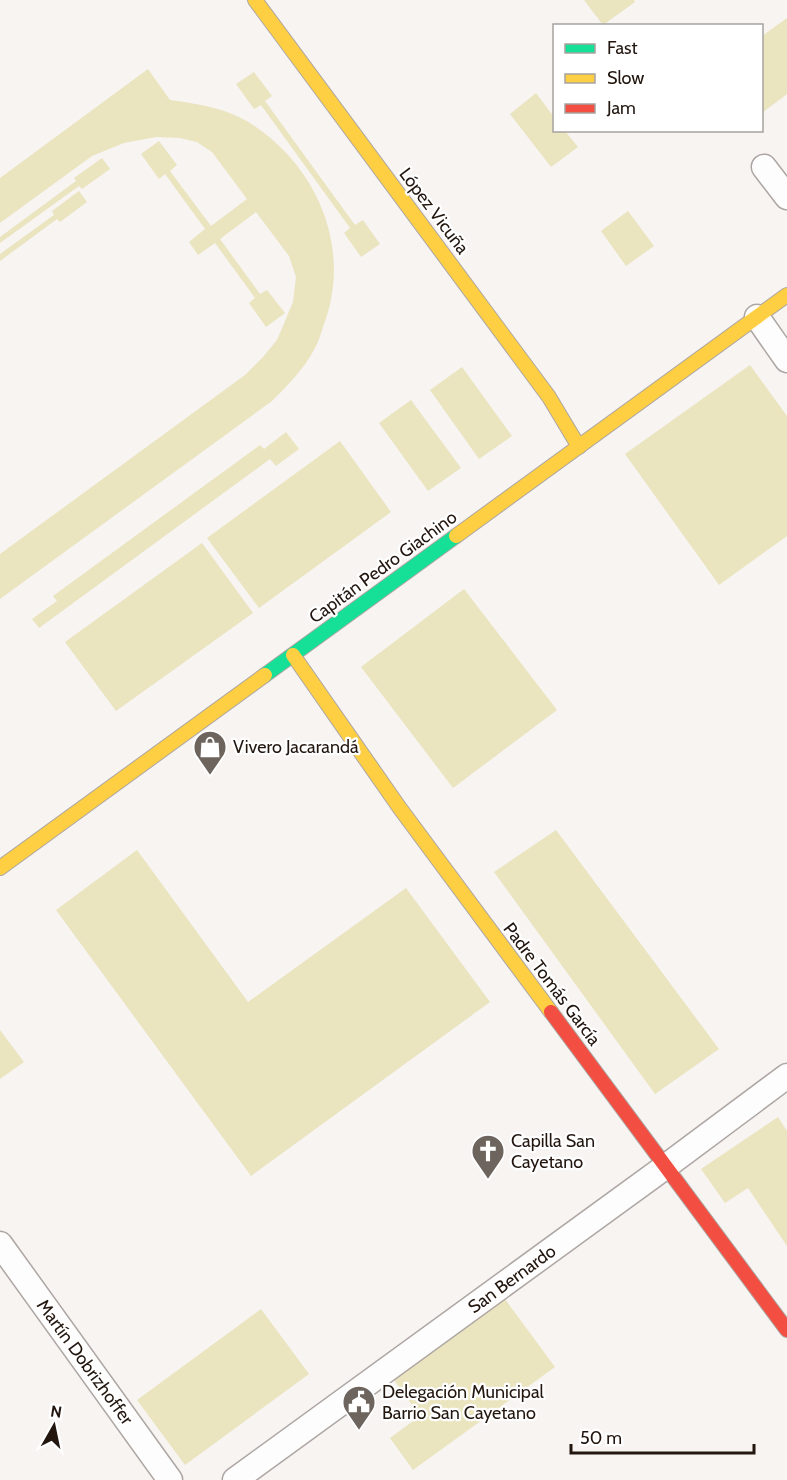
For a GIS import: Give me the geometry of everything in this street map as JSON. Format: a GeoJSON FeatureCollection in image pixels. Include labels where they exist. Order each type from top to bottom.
{"type":"FeatureCollection","features":[{"type":"Feature","properties":{"kind":"street","name":"López Vicuña"},"geometry":{"type":"LineString","coordinates":[[255,0],[549,397],[579,447]]}},
{"type":"Feature","properties":{"kind":"street"},"geometry":{"type":"LineString","coordinates":[[764,167],[787,197]]}},
{"type":"Feature","properties":{"kind":"street","name":"Capitán Pedro Giachino"},"geometry":{"type":"LineString","coordinates":[[0,868],[787,295]]}},
{"type":"Feature","properties":{"kind":"street"},"geometry":{"type":"LineString","coordinates":[[757,317],[787,360]]}},
{"type":"Feature","properties":{"kind":"street","name":"Padre Tomás García"},"geometry":{"type":"LineString","coordinates":[[293,655],[399,807],[787,1330]]}},
{"type":"Feature","properties":{"kind":"street","name":"San Bernardo"},"geometry":{"type":"LineString","coordinates":[[235,1480],[787,1076]]}},
{"type":"Feature","properties":{"kind":"street","name":"Martín Dobrizhoffer"},"geometry":{"type":"LineString","coordinates":[[0,1244],[170,1480]]}},
{"type":"Feature","properties":{"kind":"shaded area"},"geometry":{"type":"Polygon","coordinates":[[[584,0],[634,0],[635,2],[602,24],[584,0]]]}},
{"type":"Feature","properties":{"kind":"shaded area"},"geometry":{"type":"Polygon","coordinates":[[[787,18],[787,94],[763,112],[763,35],[787,18]]]}},
{"type":"Feature","properties":{"kind":"shaded area"},"geometry":{"type":"Polygon","coordinates":[[[148,69],[170,100],[215,108],[246,121],[279,145],[298,167],[325,216],[332,243],[334,271],[331,299],[311,356],[272,401],[0,599],[0,554],[245,375],[277,340],[293,302],[296,277],[289,256],[256,212],[220,239],[260,294],[267,290],[285,313],[266,327],[249,303],[255,298],[215,243],[198,255],[189,242],[205,229],[165,174],[159,179],[141,154],[159,141],[177,165],[170,171],[211,226],[247,199],[212,152],[197,142],[180,138],[156,137],[124,143],[92,156],[0,223],[0,178],[148,69]]]}},
{"type":"Feature","properties":{"kind":"shaded area"},"geometry":{"type":"Polygon","coordinates":[[[254,72],[272,96],[265,101],[355,225],[363,220],[380,244],[361,257],[344,233],[350,228],[261,105],[254,109],[236,84],[254,72]]]}},
{"type":"Feature","properties":{"kind":"shaded area"},"geometry":{"type":"Polygon","coordinates":[[[536,93],[553,116],[553,132],[566,132],[578,147],[551,167],[510,114],[536,93]]]}},
{"type":"Feature","properties":{"kind":"shaded area"},"geometry":{"type":"Polygon","coordinates":[[[102,158],[110,169],[82,189],[79,186],[0,243],[0,237],[76,181],[74,178],[102,158]]]}},
{"type":"Feature","properties":{"kind":"shaded area"},"geometry":{"type":"Polygon","coordinates":[[[79,191],[87,202],[60,222],[57,219],[0,261],[0,254],[54,215],[52,211],[79,191]]]}},
{"type":"Feature","properties":{"kind":"shaded area"},"geometry":{"type":"Polygon","coordinates":[[[628,211],[654,246],[626,266],[601,231],[628,211]]]}},
{"type":"Feature","properties":{"kind":"shaded area"},"geometry":{"type":"Polygon","coordinates":[[[750,365],[787,416],[787,536],[719,585],[625,454],[750,365]]]}},
{"type":"Feature","properties":{"kind":"shaded area"},"geometry":{"type":"Polygon","coordinates":[[[462,367],[512,436],[479,459],[430,390],[462,367]]]}},
{"type":"Feature","properties":{"kind":"shaded area"},"geometry":{"type":"Polygon","coordinates":[[[411,400],[461,468],[428,491],[379,423],[411,400]]]}},
{"type":"Feature","properties":{"kind":"shaded area"},"geometry":{"type":"Polygon","coordinates":[[[286,432],[299,449],[276,466],[270,459],[39,628],[32,619],[57,601],[53,596],[260,445],[264,449],[286,432]]]}},
{"type":"Feature","properties":{"kind":"shaded area"},"geometry":{"type":"Polygon","coordinates":[[[340,441],[391,512],[259,608],[207,538],[340,441]]]}},
{"type":"Feature","properties":{"kind":"shaded area"},"geometry":{"type":"Polygon","coordinates":[[[202,543],[253,613],[116,711],[65,642],[202,543]]]}},
{"type":"Feature","properties":{"kind":"shaded area"},"geometry":{"type":"Polygon","coordinates":[[[464,589],[557,710],[453,788],[361,667],[464,589]]]}},
{"type":"Feature","properties":{"kind":"shaded area"},"geometry":{"type":"Polygon","coordinates":[[[556,830],[719,1049],[655,1094],[494,872],[556,830]]]}},
{"type":"Feature","properties":{"kind":"shaded area"},"geometry":{"type":"Polygon","coordinates":[[[137,850],[248,1002],[406,888],[490,1002],[251,1176],[56,910],[137,850]]]}},
{"type":"Feature","properties":{"kind":"shaded area"},"geometry":{"type":"Polygon","coordinates":[[[0,1030],[24,1062],[0,1079],[0,1030]]]}},
{"type":"Feature","properties":{"kind":"shaded area"},"geometry":{"type":"Polygon","coordinates":[[[778,1117],[787,1131],[787,1246],[748,1188],[725,1203],[701,1169],[778,1117]]]}},
{"type":"Feature","properties":{"kind":"shaded area"},"geometry":{"type":"Polygon","coordinates":[[[502,1295],[555,1367],[413,1470],[390,1438],[420,1416],[391,1376],[502,1295]]]}},
{"type":"Feature","properties":{"kind":"shaded area"},"geometry":{"type":"Polygon","coordinates":[[[261,1309],[309,1374],[185,1465],[137,1400],[261,1309]]]}},
{"type":"Feature","properties":{"kind":"traffic: fast"},"geometry":{"type":"LineString","coordinates":[[265,675],[456,536]]}},
{"type":"Feature","properties":{"kind":"traffic: slow"},"geometry":{"type":"LineString","coordinates":[[255,0],[549,397],[579,447]]}},
{"type":"Feature","properties":{"kind":"traffic: slow"},"geometry":{"type":"LineString","coordinates":[[456,536],[787,295]]}},
{"type":"Feature","properties":{"kind":"traffic: slow"},"geometry":{"type":"LineString","coordinates":[[293,655],[399,807],[551,1012]]}},
{"type":"Feature","properties":{"kind":"traffic: slow"},"geometry":{"type":"LineString","coordinates":[[0,868],[265,675]]}},
{"type":"Feature","properties":{"kind":"traffic: jam"},"geometry":{"type":"LineString","coordinates":[[551,1012],[787,1330]]}},
{"type":"Feature","properties":{"kind":"place","name":"Vivero Jacarandá"},"geometry":{"type":"Point","coordinates":[210,776]}},
{"type":"Feature","properties":{"kind":"place","name":"Capilla San Cayetano"},"geometry":{"type":"Point","coordinates":[488,1180]}},
{"type":"Feature","properties":{"kind":"place","name":"Delegación Municipal Barrio San Cayetano"},"geometry":{"type":"Point","coordinates":[359,1431]}}]}
